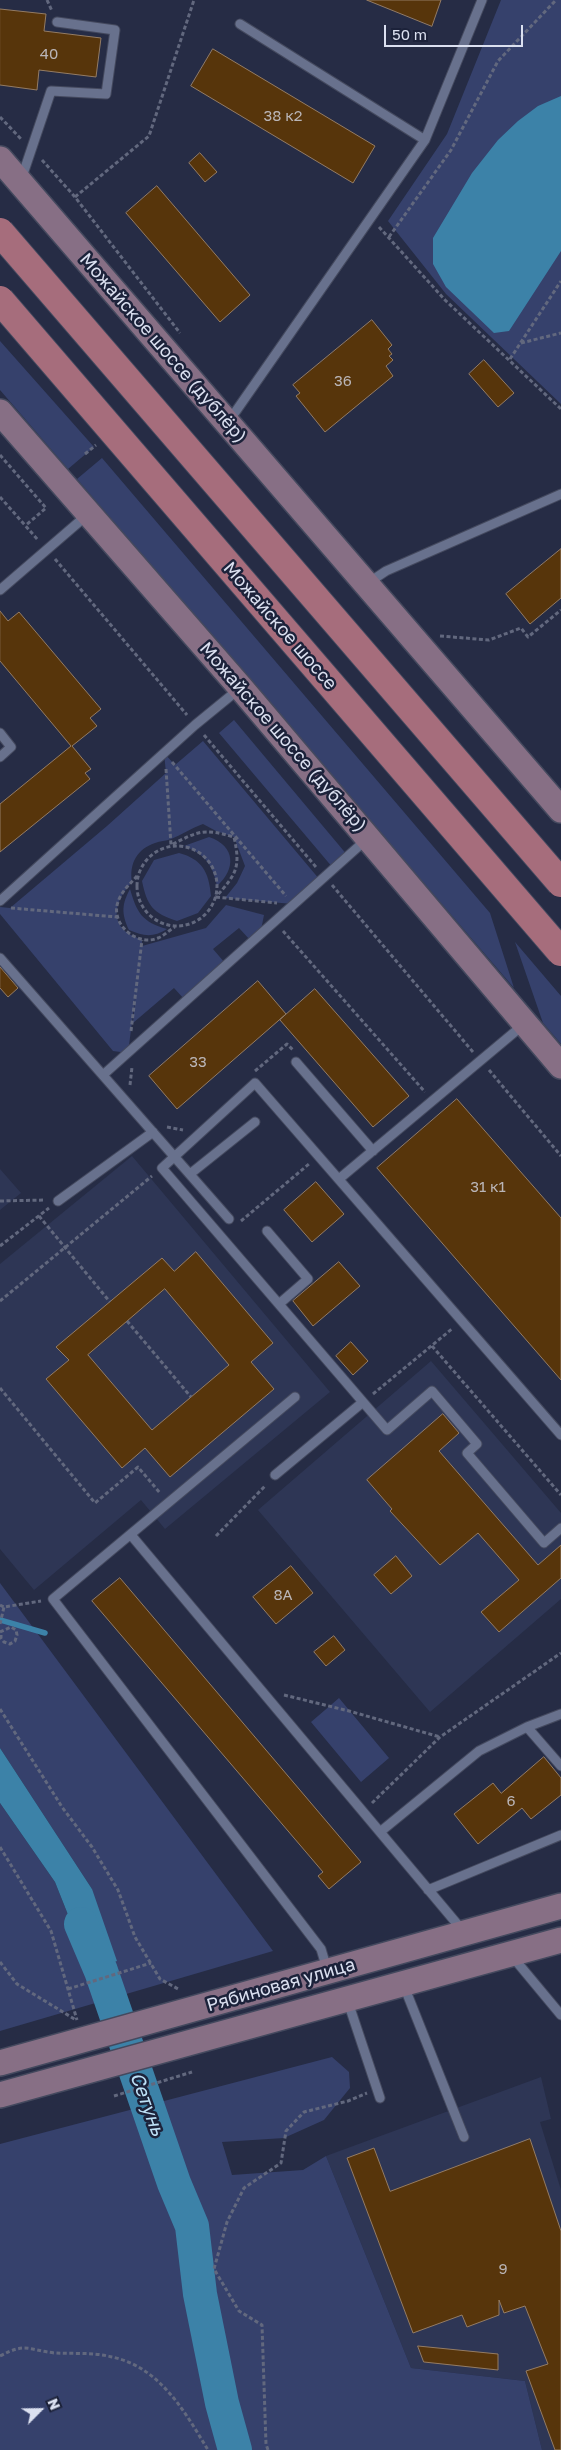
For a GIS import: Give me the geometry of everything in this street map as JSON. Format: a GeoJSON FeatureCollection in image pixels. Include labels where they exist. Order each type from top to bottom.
{"type":"FeatureCollection","features":[{"type":"Feature","properties":{"kind":"main road","name":"Можайское шоссе (дублёр)"},"geometry":{"type":"LineString","coordinates":[[0,160],[561,810]]}},
{"type":"Feature","properties":{"kind":"main road"},"geometry":{"type":"LineString","coordinates":[[0,232],[561,883]]}},
{"type":"Feature","properties":{"kind":"main road","name":"Можайское шоссе"},"geometry":{"type":"LineString","coordinates":[[0,300],[561,952]]}},
{"type":"Feature","properties":{"kind":"main road","name":"Можайское шоссе (дублёр)"},"geometry":{"type":"LineString","coordinates":[[0,412],[240,687],[561,1066]]}},
{"type":"Feature","properties":{"kind":"main road","name":"Рябиновая улица"},"geometry":{"type":"LineString","coordinates":[[0,2063],[561,1906]]}},
{"type":"Feature","properties":{"kind":"main road","name":"Рябиновая улица"},"geometry":{"type":"LineString","coordinates":[[0,2095],[561,1940]]}},
{"type":"Feature","properties":{"kind":"lane"},"geometry":{"type":"LineString","coordinates":[[228,424],[425,140],[482,0]]}},
{"type":"Feature","properties":{"kind":"lane"},"geometry":{"type":"LineString","coordinates":[[20,182],[51,91],[106,94],[114,30],[57,22]]}},
{"type":"Feature","properties":{"kind":"lane"},"geometry":{"type":"LineString","coordinates":[[240,24],[425,140]]}},
{"type":"Feature","properties":{"kind":"lane"},"geometry":{"type":"LineString","coordinates":[[365,585],[386,571],[561,494]]}},
{"type":"Feature","properties":{"kind":"lane"},"geometry":{"type":"LineString","coordinates":[[0,590],[46,549],[90,514]]}},
{"type":"Feature","properties":{"kind":"lane"},"geometry":{"type":"LineString","coordinates":[[0,901],[195,725],[240,687]]}},
{"type":"Feature","properties":{"kind":"lane"},"geometry":{"type":"LineString","coordinates":[[0,733],[11,747],[0,757]]}},
{"type":"Feature","properties":{"kind":"lane"},"geometry":{"type":"LineString","coordinates":[[104,1075],[324,876],[369,838]]}},
{"type":"Feature","properties":{"kind":"lane"},"geometry":{"type":"LineString","coordinates":[[0,958],[229,1219]]}},
{"type":"Feature","properties":{"kind":"lane"},"geometry":{"type":"LineString","coordinates":[[339,1179],[524,1024]]}},
{"type":"Feature","properties":{"kind":"lane"},"geometry":{"type":"LineString","coordinates":[[296,1062],[373,1151]]}},
{"type":"Feature","properties":{"kind":"lane"},"geometry":{"type":"LineString","coordinates":[[561,1435],[256,1083],[162,1168],[387,1430],[432,1391],[478,1444],[468,1453],[544,1543],[561,1528]]}},
{"type":"Feature","properties":{"kind":"lane"},"geometry":{"type":"LineString","coordinates":[[190,1174],[255,1122]]}},
{"type":"Feature","properties":{"kind":"lane"},"geometry":{"type":"LineString","coordinates":[[58,1200],[153,1132]]}},
{"type":"Feature","properties":{"kind":"lane"},"geometry":{"type":"LineString","coordinates":[[267,1231],[308,1279],[279,1304]]}},
{"type":"Feature","properties":{"kind":"lane"},"geometry":{"type":"LineString","coordinates":[[295,1397],[53,1599],[321,1949],[328,1971]]}},
{"type":"Feature","properties":{"kind":"lane"},"geometry":{"type":"LineString","coordinates":[[275,1475],[363,1402]]}},
{"type":"Feature","properties":{"kind":"lane"},"geometry":{"type":"LineString","coordinates":[[131,1535],[464,1933]]}},
{"type":"Feature","properties":{"kind":"lane"},"geometry":{"type":"LineString","coordinates":[[380,1832],[479,1751],[527,1727],[561,1714]]}},
{"type":"Feature","properties":{"kind":"lane"},"geometry":{"type":"LineString","coordinates":[[527,1727],[561,1766]]}},
{"type":"Feature","properties":{"kind":"lane"},"geometry":{"type":"LineString","coordinates":[[428,1890],[561,1836]]}},
{"type":"Feature","properties":{"kind":"lane"},"geometry":{"type":"LineString","coordinates":[[510,1954],[561,2015]]}},
{"type":"Feature","properties":{"kind":"lane"},"geometry":{"type":"LineString","coordinates":[[403,1983],[464,2137]]}},
{"type":"Feature","properties":{"kind":"lane"},"geometry":{"type":"LineString","coordinates":[[347,1999],[380,2098]]}},
{"type":"Feature","properties":{"kind":"path"},"geometry":{"type":"LineString","coordinates":[[75,197],[149,136],[194,0]]}},
{"type":"Feature","properties":{"kind":"path"},"geometry":{"type":"LineString","coordinates":[[389,237],[451,150],[498,61],[556,0]]}},
{"type":"Feature","properties":{"kind":"path"},"geometry":{"type":"LineString","coordinates":[[0,118],[32,149],[75,197],[182,335]]}},
{"type":"Feature","properties":{"kind":"path"},"geometry":{"type":"LineString","coordinates":[[370,217],[445,300],[510,359],[561,409]]}},
{"type":"Feature","properties":{"kind":"path"},"geometry":{"type":"LineString","coordinates":[[510,359],[561,280]]}},
{"type":"Feature","properties":{"kind":"path"},"geometry":{"type":"LineString","coordinates":[[520,344],[561,333]]}},
{"type":"Feature","properties":{"kind":"path"},"geometry":{"type":"LineString","coordinates":[[0,455],[46,508],[26,525]]}},
{"type":"Feature","properties":{"kind":"path"},"geometry":{"type":"LineString","coordinates":[[0,496],[560,1151],[561,1156]]}},
{"type":"Feature","properties":{"kind":"path"},"geometry":{"type":"LineString","coordinates":[[440,636],[489,640],[521,628],[528,637],[561,610]]}},
{"type":"Feature","properties":{"kind":"path"},"geometry":{"type":"LineString","coordinates":[[434,629],[446,643]]}},
{"type":"Feature","properties":{"kind":"path"},"geometry":{"type":"LineString","coordinates":[[164,753],[293,904]]}},
{"type":"Feature","properties":{"kind":"path"},"geometry":{"type":"LineString","coordinates":[[164,753],[171,846]]}},
{"type":"Feature","properties":{"kind":"path"},"geometry":{"type":"LineString","coordinates":[[216,831],[234,837],[238,858],[232,879],[216,897],[210,909],[200,919],[188,925],[175,927],[157,938],[142,940],[124,931],[118,917],[117,902],[150,855],[198,832],[216,831]]}},
{"type":"Feature","properties":{"kind":"path"},"geometry":{"type":"LineString","coordinates":[[171,846],[190,848],[207,858],[216,878],[216,897]]}},
{"type":"Feature","properties":{"kind":"path"},"geometry":{"type":"LineString","coordinates":[[137,876],[138,900],[144,910],[153,919],[175,927]]}},
{"type":"Feature","properties":{"kind":"path"},"geometry":{"type":"LineString","coordinates":[[326,894],[334,887]]}},
{"type":"Feature","properties":{"kind":"path"},"geometry":{"type":"LineString","coordinates":[[216,897],[293,904]]}},
{"type":"Feature","properties":{"kind":"path"},"geometry":{"type":"LineString","coordinates":[[10,908],[118,917]]}},
{"type":"Feature","properties":{"kind":"path"},"geometry":{"type":"LineString","coordinates":[[276,938],[291,925]]}},
{"type":"Feature","properties":{"kind":"path"},"geometry":{"type":"LineString","coordinates":[[284,931],[425,1092]]}},
{"type":"Feature","properties":{"kind":"path"},"geometry":{"type":"LineString","coordinates":[[128,1053],[142,940]]}},
{"type":"Feature","properties":{"kind":"path"},"geometry":{"type":"LineString","coordinates":[[251,1074],[287,1044],[294,1051]]}},
{"type":"Feature","properties":{"kind":"path"},"geometry":{"type":"LineString","coordinates":[[466,1058],[474,1052]]}},
{"type":"Feature","properties":{"kind":"path"},"geometry":{"type":"LineString","coordinates":[[133,1063],[130,1085],[136,1092]]}},
{"type":"Feature","properties":{"kind":"path"},"geometry":{"type":"LineString","coordinates":[[418,1098],[432,1086]]}},
{"type":"Feature","properties":{"kind":"path"},"geometry":{"type":"LineString","coordinates":[[162,1121],[168,1128],[185,1130]]}},
{"type":"Feature","properties":{"kind":"path"},"geometry":{"type":"LineString","coordinates":[[222,1237],[319,1156]]}},
{"type":"Feature","properties":{"kind":"path"},"geometry":{"type":"LineString","coordinates":[[0,1301],[150,1177]]}},
{"type":"Feature","properties":{"kind":"path"},"geometry":{"type":"LineString","coordinates":[[0,1202],[58,1200]]}},
{"type":"Feature","properties":{"kind":"path"},"geometry":{"type":"LineString","coordinates":[[0,1246],[58,1200]]}},
{"type":"Feature","properties":{"kind":"path"},"geometry":{"type":"LineString","coordinates":[[39,1216],[110,1302]]}},
{"type":"Feature","properties":{"kind":"path"},"geometry":{"type":"LineString","coordinates":[[363,1402],[462,1320]]}},
{"type":"Feature","properties":{"kind":"path"},"geometry":{"type":"LineString","coordinates":[[127,1321],[191,1397]]}},
{"type":"Feature","properties":{"kind":"path"},"geometry":{"type":"LineString","coordinates":[[432,1346],[561,1495]]}},
{"type":"Feature","properties":{"kind":"path"},"geometry":{"type":"LineString","coordinates":[[0,1388],[95,1503],[138,1467],[169,1504]]}},
{"type":"Feature","properties":{"kind":"path"},"geometry":{"type":"LineString","coordinates":[[216,1536],[275,1475]]}},
{"type":"Feature","properties":{"kind":"path"},"geometry":{"type":"LineString","coordinates":[[0,1624],[2,1606],[53,1599]]}},
{"type":"Feature","properties":{"kind":"path"},"geometry":{"type":"LineString","coordinates":[[10,1627],[16,1630],[17,1636],[15,1641],[10,1644],[4,1642],[1,1638],[1,1632],[5,1628],[10,1627]]}},
{"type":"Feature","properties":{"kind":"path"},"geometry":{"type":"LineString","coordinates":[[363,1812],[440,1737],[561,1653]]}},
{"type":"Feature","properties":{"kind":"path"},"geometry":{"type":"LineString","coordinates":[[260,1689],[349,1711],[440,1737]]}},
{"type":"Feature","properties":{"kind":"path"},"geometry":{"type":"LineString","coordinates":[[0,1709],[62,1807],[92,1847],[118,1890],[135,1937],[160,1979],[180,1990]]}},
{"type":"Feature","properties":{"kind":"path"},"geometry":{"type":"LineString","coordinates":[[0,1847],[51,1931],[77,2020],[18,1984],[0,1962]]}},
{"type":"Feature","properties":{"kind":"path"},"geometry":{"type":"LineString","coordinates":[[68,1989],[151,1963]]}},
{"type":"Feature","properties":{"kind":"path"},"geometry":{"type":"LineString","coordinates":[[114,2096],[192,2072]]}},
{"type":"Feature","properties":{"kind":"path"},"geometry":{"type":"LineString","coordinates":[[268,2450],[266,2444],[262,2325],[239,2310],[214,2269],[227,2222],[244,2188],[281,2162],[286,2131],[304,2112],[348,2101],[377,2088]]}},
{"type":"Feature","properties":{"kind":"path"},"geometry":{"type":"LineString","coordinates":[[0,2356],[18,2346],[56,2353],[72,2352],[112,2356],[144,2369],[174,2396],[208,2450]]}},
{"type":"Feature","properties":{"kind":"shaded area"},"geometry":{"type":"Polygon","coordinates":[[[501,0],[561,0],[561,404],[446,294],[388,221],[447,134],[501,0]]]}},
{"type":"Feature","properties":{"kind":"shaded area"},"geometry":{"type":"Polygon","coordinates":[[[561,96],[561,251],[509,331],[494,333],[446,287],[433,264],[433,238],[472,173],[498,140],[518,121],[538,106],[561,96]]]}},
{"type":"Feature","properties":{"kind":"shaded area"},"geometry":{"type":"Polygon","coordinates":[[[0,341],[94,447],[68,469],[0,390],[0,341]]]}},
{"type":"Feature","properties":{"kind":"shaded area"},"geometry":{"type":"Polygon","coordinates":[[[102,458],[490,913],[514,988],[77,479],[102,458]]]}},
{"type":"Feature","properties":{"kind":"shaded area"},"geometry":{"type":"Polygon","coordinates":[[[234,720],[348,856],[333,868],[219,733],[234,720]]]}},
{"type":"Feature","properties":{"kind":"shaded area"},"geometry":{"type":"Polygon","coordinates":[[[203,741],[320,880],[293,904],[225,898],[237,883],[245,866],[234,837],[203,824],[169,840],[155,843],[143,849],[133,863],[132,882],[120,899],[117,912],[117,918],[124,930],[142,940],[142,946],[206,928],[226,905],[264,915],[261,930],[250,940],[239,928],[213,949],[225,963],[184,999],[174,988],[133,1023],[136,991],[128,1053],[113,1051],[0,914],[0,907],[10,908],[166,773],[164,753],[175,765],[203,741]]]}},
{"type":"Feature","properties":{"kind":"shaded area"},"geometry":{"type":"Polygon","coordinates":[[[209,837],[224,846],[230,859],[228,872],[217,886],[207,861],[184,846],[209,837]]]}},
{"type":"Feature","properties":{"kind":"shaded area"},"geometry":{"type":"Polygon","coordinates":[[[179,853],[193,859],[203,868],[208,880],[211,896],[198,913],[177,921],[162,915],[152,907],[146,897],[142,881],[154,860],[179,853]]]}},
{"type":"Feature","properties":{"kind":"shaded area"},"geometry":{"type":"Polygon","coordinates":[[[130,889],[138,910],[146,920],[167,929],[153,935],[139,934],[129,930],[123,909],[130,889]]]}},
{"type":"Feature","properties":{"kind":"shaded area"},"geometry":{"type":"Polygon","coordinates":[[[515,942],[561,996],[561,1044],[543,1023],[515,942]]]}},
{"type":"Feature","properties":{"kind":"shaded area"},"geometry":{"type":"Polygon","coordinates":[[[132,1156],[330,1392],[165,1529],[141,1500],[34,1590],[0,1549],[0,1264],[132,1156]]]}},
{"type":"Feature","properties":{"kind":"shaded area"},"geometry":{"type":"Polygon","coordinates":[[[0,1169],[21,1193],[0,1210],[0,1169]]]}},
{"type":"Feature","properties":{"kind":"shaded area"},"geometry":{"type":"Polygon","coordinates":[[[431,1361],[561,1513],[561,1599],[430,1712],[258,1510],[431,1361]]]}},
{"type":"Feature","properties":{"kind":"shaded area"},"geometry":{"type":"Polygon","coordinates":[[[0,1583],[273,1951],[0,2031],[0,1803],[55,1882],[90,1970],[92,1889],[0,1748],[0,1583]]]}},
{"type":"Feature","properties":{"kind":"shaded area"},"geometry":{"type":"Polygon","coordinates":[[[339,1698],[389,1758],[361,1782],[311,1722],[339,1698]]]}},
{"type":"Feature","properties":{"kind":"shaded area"},"geometry":{"type":"Polygon","coordinates":[[[0,1748],[92,1889],[117,1961],[90,1970],[55,1882],[0,1803],[0,1748]]]}},
{"type":"Feature","properties":{"kind":"shaded area"},"geometry":{"type":"Polygon","coordinates":[[[332,2057],[349,2072],[350,2088],[324,2120],[284,2138],[222,2142],[232,2175],[303,2170],[326,2156],[411,2368],[525,2381],[542,2450],[0,2450],[0,2144],[332,2057]]]}},
{"type":"Feature","properties":{"kind":"shaded area"},"geometry":{"type":"Polygon","coordinates":[[[541,2077],[551,2119],[540,2122],[561,2190],[561,2450],[542,2450],[525,2381],[411,2368],[326,2156],[541,2077]]]}},
{"type":"Feature","properties":{"kind":"building"},"geometry":{"type":"Polygon","coordinates":[[[367,0],[441,0],[432,26],[367,0]]]}},
{"type":"Feature","properties":{"kind":"building"},"geometry":{"type":"Polygon","coordinates":[[[0,9],[46,14],[44,31],[101,38],[96,77],[39,70],[37,90],[0,85],[0,9]]]}},
{"type":"Feature","properties":{"kind":"building"},"geometry":{"type":"Polygon","coordinates":[[[213,49],[375,146],[353,183],[191,86],[213,49]]]}},
{"type":"Feature","properties":{"kind":"building"},"geometry":{"type":"Polygon","coordinates":[[[200,153],[217,172],[205,182],[189,163],[200,153]]]}},
{"type":"Feature","properties":{"kind":"building"},"geometry":{"type":"Polygon","coordinates":[[[157,186],[250,295],[220,322],[126,213],[157,186]]]}},
{"type":"Feature","properties":{"kind":"building"},"geometry":{"type":"Polygon","coordinates":[[[372,320],[392,345],[388,349],[392,354],[389,356],[393,360],[386,366],[393,376],[325,432],[296,396],[300,393],[293,385],[372,320]]]}},
{"type":"Feature","properties":{"kind":"building"},"geometry":{"type":"Polygon","coordinates":[[[484,360],[514,393],[498,407],[469,374],[484,360]]]}},
{"type":"Feature","properties":{"kind":"building"},"geometry":{"type":"Polygon","coordinates":[[[561,549],[561,598],[530,624],[506,594],[561,549]]]}},
{"type":"Feature","properties":{"kind":"building"},"geometry":{"type":"Polygon","coordinates":[[[0,611],[8,621],[19,612],[101,709],[90,718],[97,726],[72,746],[91,769],[85,773],[90,779],[0,852],[0,804],[71,746],[0,661],[0,611]]]}},
{"type":"Feature","properties":{"kind":"building"},"geometry":{"type":"Polygon","coordinates":[[[0,967],[18,988],[8,997],[0,988],[0,967]]]}},
{"type":"Feature","properties":{"kind":"building"},"geometry":{"type":"Polygon","coordinates":[[[258,981],[286,1014],[177,1109],[149,1076],[258,981]]]}},
{"type":"Feature","properties":{"kind":"building"},"geometry":{"type":"Polygon","coordinates":[[[315,989],[409,1096],[373,1127],[280,1020],[315,989]]]}},
{"type":"Feature","properties":{"kind":"building"},"geometry":{"type":"Polygon","coordinates":[[[457,1099],[561,1218],[561,1380],[377,1168],[457,1099]]]}},
{"type":"Feature","properties":{"kind":"building"},"geometry":{"type":"Polygon","coordinates":[[[316,1182],[344,1214],[312,1242],[284,1210],[316,1182]]]}},
{"type":"Feature","properties":{"kind":"building"},"geometry":{"type":"Polygon","coordinates":[[[196,1252],[273,1343],[251,1362],[274,1389],[170,1477],[145,1448],[122,1468],[46,1379],[69,1360],[56,1347],[162,1258],[174,1271],[196,1252]],[[165,1289],[88,1355],[152,1430],[229,1365],[165,1289]]]}},
{"type":"Feature","properties":{"kind":"building"},"geometry":{"type":"Polygon","coordinates":[[[339,1262],[360,1286],[313,1326],[293,1301],[339,1262]]]}},
{"type":"Feature","properties":{"kind":"building"},"geometry":{"type":"Polygon","coordinates":[[[351,1342],[368,1361],[353,1375],[336,1356],[351,1342]]]}},
{"type":"Feature","properties":{"kind":"building"},"geometry":{"type":"Polygon","coordinates":[[[443,1414],[459,1433],[439,1451],[538,1565],[561,1545],[561,1578],[499,1632],[481,1612],[519,1580],[478,1533],[440,1565],[390,1511],[392,1509],[367,1480],[443,1414]]]}},
{"type":"Feature","properties":{"kind":"building"},"geometry":{"type":"Polygon","coordinates":[[[396,1556],[412,1576],[391,1594],[374,1575],[396,1556]]]}},
{"type":"Feature","properties":{"kind":"building"},"geometry":{"type":"Polygon","coordinates":[[[291,1566],[313,1593],[276,1624],[253,1597],[291,1566]]]}},
{"type":"Feature","properties":{"kind":"building"},"geometry":{"type":"Polygon","coordinates":[[[120,1578],[361,1862],[329,1889],[318,1876],[323,1872],[92,1601],[120,1578]]]}},
{"type":"Feature","properties":{"kind":"building"},"geometry":{"type":"Polygon","coordinates":[[[334,1636],[345,1650],[326,1666],[314,1652],[334,1636]]]}},
{"type":"Feature","properties":{"kind":"building"},"geometry":{"type":"Polygon","coordinates":[[[544,1757],[561,1778],[561,1795],[531,1819],[522,1808],[478,1844],[454,1814],[493,1783],[501,1793],[544,1757]]]}},
{"type":"Feature","properties":{"kind":"building"},"geometry":{"type":"Polygon","coordinates":[[[530,2139],[561,2231],[561,2450],[555,2450],[526,2371],[548,2364],[525,2306],[504,2313],[499,2300],[499,2315],[467,2327],[462,2315],[413,2333],[347,2158],[374,2148],[390,2191],[530,2139]]]}},
{"type":"Feature","properties":{"kind":"building"},"geometry":{"type":"Polygon","coordinates":[[[418,2346],[498,2354],[498,2370],[424,2362],[418,2346]]]}},
{"type":"Feature","properties":{"kind":"waterway"},"geometry":{"type":"LineString","coordinates":[[0,1620],[45,1633]]}},
{"type":"Feature","properties":{"kind":"waterway","name":"Сетунь"},"geometry":{"type":"LineString","coordinates":[[81,1924],[101,1971],[174,2183],[192,2226],[200,2294],[222,2403],[235,2450]]}}]}
